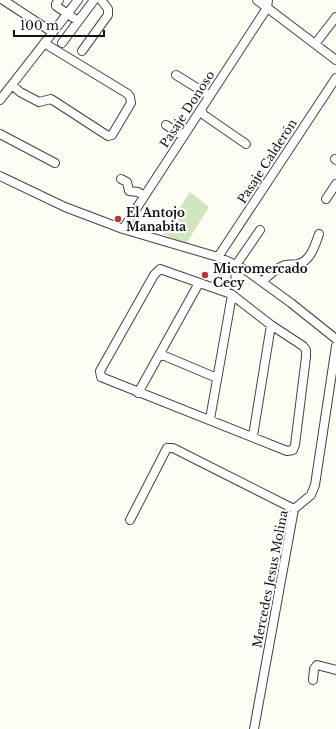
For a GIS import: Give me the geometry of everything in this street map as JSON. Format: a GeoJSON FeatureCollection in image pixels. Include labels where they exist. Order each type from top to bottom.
{"type":"FeatureCollection","features":[{"type":"Feature","properties":{"kind":"street"},"geometry":{"type":"LineString","coordinates":[[3,0],[52,32]]}},
{"type":"Feature","properties":{"kind":"street"},"geometry":{"type":"LineString","coordinates":[[59,0],[55,5],[78,21]]}},
{"type":"Feature","properties":{"kind":"street"},"geometry":{"type":"LineString","coordinates":[[0,100],[78,0]]}},
{"type":"Feature","properties":{"kind":"street"},"geometry":{"type":"LineString","coordinates":[[62,43],[94,0]]}},
{"type":"Feature","properties":{"kind":"street"},"geometry":{"type":"LineString","coordinates":[[82,51],[108,15],[108,9],[101,0]]}},
{"type":"Feature","properties":{"kind":"street"},"geometry":{"type":"LineString","coordinates":[[257,0],[267,4],[314,44],[336,60]]}},
{"type":"Feature","properties":{"kind":"street","name":"Pasaje Donoso"},"geometry":{"type":"LineString","coordinates":[[123,230],[210,96],[267,4]]}},
{"type":"Feature","properties":{"kind":"street"},"geometry":{"type":"LineString","coordinates":[[314,44],[336,17]]}},
{"type":"Feature","properties":{"kind":"street"},"geometry":{"type":"LineString","coordinates":[[12,85],[20,92],[39,102],[51,99],[108,136],[112,135],[131,103],[128,94],[44,43]]}},
{"type":"Feature","properties":{"kind":"street"},"geometry":{"type":"LineString","coordinates":[[176,75],[210,96]]}},
{"type":"Feature","properties":{"kind":"street","name":"Pasaje Calderón"},"geometry":{"type":"LineString","coordinates":[[218,258],[336,78]]}},
{"type":"Feature","properties":{"kind":"street"},"geometry":{"type":"LineString","coordinates":[[201,110],[204,115],[246,144]]}},
{"type":"Feature","properties":{"kind":"street"},"geometry":{"type":"LineString","coordinates":[[166,125],[183,136]]}},
{"type":"Feature","properties":{"kind":"street"},"geometry":{"type":"LineString","coordinates":[[0,134],[55,163]]}},
{"type":"Feature","properties":{"kind":"street"},"geometry":{"type":"LineString","coordinates":[[0,176],[65,207],[123,230],[232,263],[262,282],[336,339]]}},
{"type":"Feature","properties":{"kind":"street"},"geometry":{"type":"LineString","coordinates":[[121,179],[127,182],[127,195],[138,192],[144,196]]}},
{"type":"Feature","properties":{"kind":"street"},"geometry":{"type":"LineString","coordinates":[[326,199],[336,184]]}},
{"type":"Feature","properties":{"kind":"street"},"geometry":{"type":"LineString","coordinates":[[210,420],[230,294],[232,263],[260,230]]}},
{"type":"Feature","properties":{"kind":"street"},"geometry":{"type":"LineString","coordinates":[[262,282],[280,267],[286,264],[298,264],[305,260],[312,253],[319,234]]}},
{"type":"Feature","properties":{"kind":"street"},"geometry":{"type":"LineString","coordinates":[[160,269],[230,294],[271,325],[303,346],[306,350],[295,445],[293,450],[288,451],[101,377],[100,371],[160,269]]}},
{"type":"Feature","properties":{"kind":"street"},"geometry":{"type":"LineString","coordinates":[[138,392],[199,283]]}},
{"type":"Feature","properties":{"kind":"street"},"geometry":{"type":"LineString","coordinates":[[253,436],[271,325]]}},
{"type":"Feature","properties":{"kind":"street","name":"Mercedes Jesus Molina"},"geometry":{"type":"LineString","coordinates":[[254,729],[294,509],[311,495],[315,485],[336,346]]}},
{"type":"Feature","properties":{"kind":"street"},"geometry":{"type":"LineString","coordinates":[[160,354],[217,378]]}},
{"type":"Feature","properties":{"kind":"street"},"geometry":{"type":"LineString","coordinates":[[130,520],[167,448],[173,448],[294,509]]}},
{"type":"Feature","properties":{"kind":"street"},"geometry":{"type":"LineString","coordinates":[[313,680],[314,669],[317,665],[336,670]]}},
{"type":"Feature","properties":{"kind":"green space"},"geometry":{"type":"Polygon","coordinates":[[[190,192],[209,207],[186,244],[163,234],[190,192]]]}},
{"type":"Feature","properties":{"kind":"place","name":"El Antojo Manabita"},"geometry":{"type":"Point","coordinates":[118,219]}},
{"type":"Feature","properties":{"kind":"place","name":"Micromercado Cecy"},"geometry":{"type":"Point","coordinates":[205,275]}}]}
